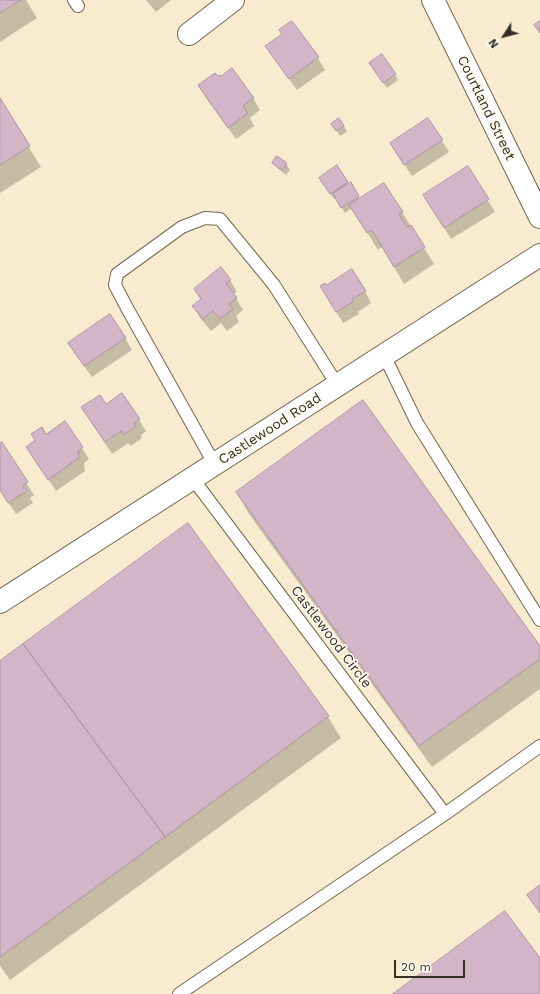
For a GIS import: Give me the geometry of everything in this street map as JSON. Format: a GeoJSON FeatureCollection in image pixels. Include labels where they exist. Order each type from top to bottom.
{"type":"FeatureCollection","features":[{"type":"Feature","properties":{"kind":"street"},"geometry":{"type":"LineString","coordinates":[[189,34],[233,0]]}},
{"type":"Feature","properties":{"kind":"street","name":"Courtland Street"},"geometry":{"type":"LineString","coordinates":[[433,0],[540,216]]}},
{"type":"Feature","properties":{"kind":"street","name":"Castlewood Road"},"geometry":{"type":"LineString","coordinates":[[0,602],[540,256]]}},
{"type":"Feature","properties":{"kind":"lane"},"geometry":{"type":"LineString","coordinates":[[215,464],[115,285],[117,274],[182,227],[205,218],[220,219],[274,285],[338,386]]}},
{"type":"Feature","properties":{"kind":"lane"},"geometry":{"type":"LineString","coordinates":[[384,355],[417,423],[540,620]]}},
{"type":"Feature","properties":{"kind":"lane","name":"Castlewood Circle"},"geometry":{"type":"LineString","coordinates":[[193,479],[445,814]]}},
{"type":"Feature","properties":{"kind":"lane"},"geometry":{"type":"LineString","coordinates":[[179,994],[445,814],[540,746]]}},
{"type":"Feature","properties":{"kind":"building"},"geometry":{"type":"Polygon","coordinates":[[[0,0],[21,0],[0,13],[0,0]]]}},
{"type":"Feature","properties":{"kind":"building"},"geometry":{"type":"Polygon","coordinates":[[[292,21],[319,57],[289,79],[265,46],[282,34],[279,30],[292,21]]]}},
{"type":"Feature","properties":{"kind":"building"},"geometry":{"type":"Polygon","coordinates":[[[540,21],[540,33],[534,25],[540,21]]]}},
{"type":"Feature","properties":{"kind":"building"},"geometry":{"type":"Polygon","coordinates":[[[382,54],[396,74],[383,83],[369,63],[382,54]]]}},
{"type":"Feature","properties":{"kind":"building"},"geometry":{"type":"Polygon","coordinates":[[[232,68],[254,98],[243,106],[248,113],[228,128],[198,85],[215,73],[218,76],[221,76],[232,68]]]}},
{"type":"Feature","properties":{"kind":"building"},"geometry":{"type":"Polygon","coordinates":[[[0,98],[30,146],[0,165],[0,98]]]}},
{"type":"Feature","properties":{"kind":"building"},"geometry":{"type":"Polygon","coordinates":[[[339,118],[344,126],[336,131],[331,124],[339,118]]]}},
{"type":"Feature","properties":{"kind":"building"},"geometry":{"type":"Polygon","coordinates":[[[428,118],[443,140],[404,165],[390,143],[428,118]]]}},
{"type":"Feature","properties":{"kind":"building"},"geometry":{"type":"Polygon","coordinates":[[[277,156],[287,163],[282,170],[272,163],[277,156]]]}},
{"type":"Feature","properties":{"kind":"building"},"geometry":{"type":"Polygon","coordinates":[[[337,165],[348,182],[330,194],[319,178],[337,165]]]}},
{"type":"Feature","properties":{"kind":"building"},"geometry":{"type":"Polygon","coordinates":[[[468,166],[489,199],[444,228],[423,195],[468,166]]]}},
{"type":"Feature","properties":{"kind":"building"},"geometry":{"type":"Polygon","coordinates":[[[351,182],[359,196],[341,208],[333,194],[351,182]]]}},
{"type":"Feature","properties":{"kind":"building"},"geometry":{"type":"Polygon","coordinates":[[[384,183],[403,212],[399,214],[407,227],[411,225],[425,247],[394,267],[372,230],[367,233],[349,205],[384,183]]]}},
{"type":"Feature","properties":{"kind":"building"},"geometry":{"type":"Polygon","coordinates":[[[221,267],[231,280],[226,283],[237,298],[229,304],[233,309],[220,319],[213,311],[203,319],[192,306],[201,299],[194,289],[221,267]]]}},
{"type":"Feature","properties":{"kind":"building"},"geometry":{"type":"Polygon","coordinates":[[[352,269],[366,291],[352,299],[353,302],[336,312],[320,286],[325,283],[326,285],[352,269]]]}},
{"type":"Feature","properties":{"kind":"building"},"geometry":{"type":"Polygon","coordinates":[[[110,314],[126,338],[84,366],[68,343],[110,314]]]}},
{"type":"Feature","properties":{"kind":"building"},"geometry":{"type":"Polygon","coordinates":[[[122,393],[140,419],[134,423],[136,426],[123,435],[121,431],[105,442],[81,407],[100,395],[106,404],[122,393]]]}},
{"type":"Feature","properties":{"kind":"building"},"geometry":{"type":"Polygon","coordinates":[[[363,400],[540,646],[540,659],[419,746],[236,492],[363,400]]]}},
{"type":"Feature","properties":{"kind":"building"},"geometry":{"type":"Polygon","coordinates":[[[65,421],[83,447],[78,451],[79,458],[48,480],[26,447],[35,440],[31,434],[42,427],[46,434],[65,421]]]}},
{"type":"Feature","properties":{"kind":"building"},"geometry":{"type":"Polygon","coordinates":[[[2,442],[28,482],[23,486],[27,491],[8,503],[0,490],[0,443],[2,442]]]}},
{"type":"Feature","properties":{"kind":"building"},"geometry":{"type":"Polygon","coordinates":[[[188,523],[329,716],[165,837],[23,644],[188,523]]]}},
{"type":"Feature","properties":{"kind":"building"},"geometry":{"type":"Polygon","coordinates":[[[23,644],[165,837],[0,957],[0,661],[23,644]]]}},
{"type":"Feature","properties":{"kind":"building"},"geometry":{"type":"Polygon","coordinates":[[[540,885],[540,913],[527,895],[540,885]]]}},
{"type":"Feature","properties":{"kind":"building"},"geometry":{"type":"Polygon","coordinates":[[[505,911],[540,958],[540,994],[393,994],[505,911]]]}}]}
